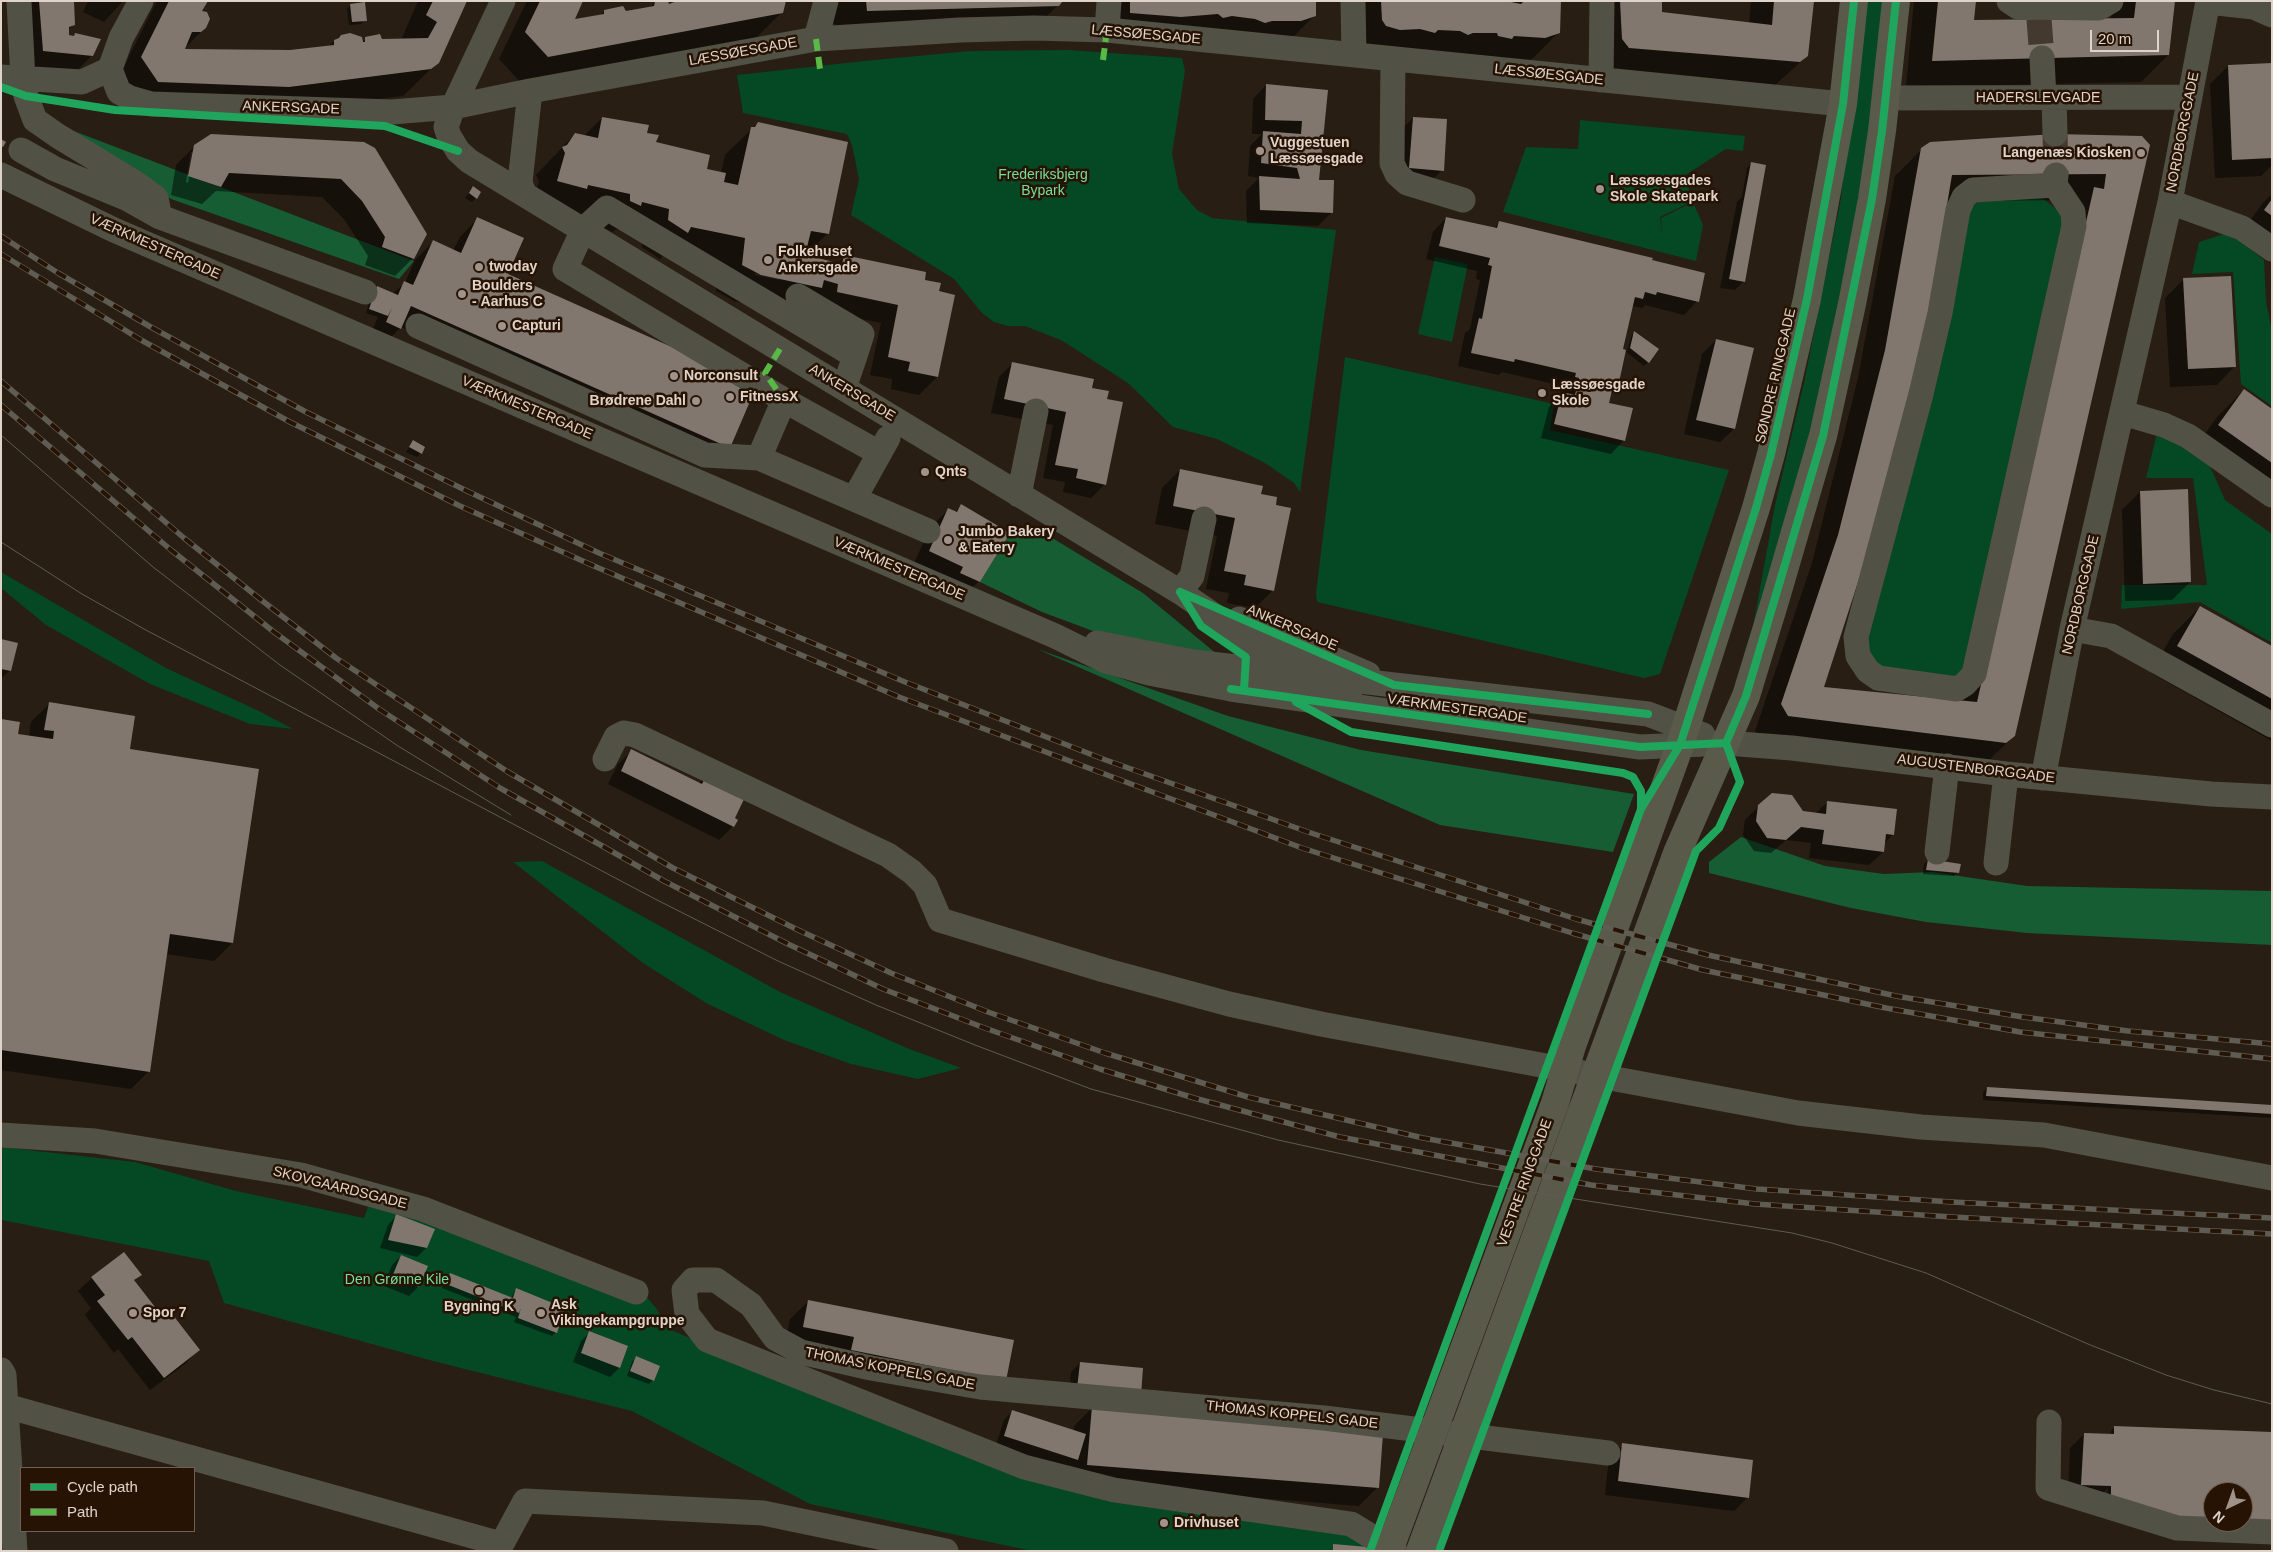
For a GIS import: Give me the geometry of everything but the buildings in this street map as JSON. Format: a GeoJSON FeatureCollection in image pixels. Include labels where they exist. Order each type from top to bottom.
{"type":"FeatureCollection","features":[{"type":"Feature","properties":{"kind":"main road","name":"SØNDRE RINGGADE"},"geometry":{"type":"LineString","coordinates":[[1656,813],[1772,454],[1806,299],[1843,104],[1854,1]]}},
{"type":"Feature","properties":{"kind":"main road"},"geometry":{"type":"LineString","coordinates":[[1726,743],[1749,686],[1823,436],[1872,199],[1886,98],[1896,1]]}},
{"type":"Feature","properties":{"kind":"main road","name":"VESTRE RINGGADE"},"geometry":{"type":"LineString","coordinates":[[1420,1551],[1677,853],[1726,743]]}},
{"type":"Feature","properties":{"kind":"main road","name":"VESTRE RINGGADE"},"geometry":{"type":"LineString","coordinates":[[1389,1551],[1555,1103],[1572,1046],[1656,813]]}},
{"type":"Feature","properties":{"kind":"street"},"geometry":{"type":"LineString","coordinates":[[19,1],[12,78],[26,96],[35,120],[156,198],[160,217]]}},
{"type":"Feature","properties":{"kind":"street"},"geometry":{"type":"LineString","coordinates":[[12,78],[82,82],[110,69],[121,38],[140,1]]}},
{"type":"Feature","properties":{"kind":"street"},"geometry":{"type":"LineString","coordinates":[[453,107],[504,1]]}},
{"type":"Feature","properties":{"kind":"street"},"geometry":{"type":"LineString","coordinates":[[816,39],[826,1]]}},
{"type":"Feature","properties":{"kind":"street"},"geometry":{"type":"LineString","coordinates":[[1107,30],[1109,1]]}},
{"type":"Feature","properties":{"kind":"street"},"geometry":{"type":"LineString","coordinates":[[1354,1],[1354,55]]}},
{"type":"Feature","properties":{"kind":"street"},"geometry":{"type":"LineString","coordinates":[[1601,80],[1602,1]]}},
{"type":"Feature","properties":{"kind":"street"},"geometry":{"type":"LineString","coordinates":[[2009,1],[2018,7],[2039,13],[2099,8],[2111,1]]}},
{"type":"Feature","properties":{"kind":"street","name":"NORDBORGGADE"},"geometry":{"type":"LineString","coordinates":[[2043,778],[2072,629],[2170,202],[2208,2],[2254,7],[2272,16]]}},
{"type":"Feature","properties":{"kind":"street","name":"LÆSSØESGADE"},"geometry":{"type":"LineString","coordinates":[[453,107],[530,91],[816,39],[1034,28],[1107,30],[1843,104]]}},
{"type":"Feature","properties":{"kind":"street"},"geometry":{"type":"LineString","coordinates":[[2042,58],[2055,134]]}},
{"type":"Feature","properties":{"kind":"street"},"geometry":{"type":"LineString","coordinates":[[1393,59],[1392,163],[1397,174],[1407,183],[1463,200]]}},
{"type":"Feature","properties":{"kind":"street","name":"ANKERSGADE"},"geometry":{"type":"LineString","coordinates":[[110,69],[119,92],[130,98],[151,104],[392,112],[453,107],[446,127],[449,136],[458,150],[470,161],[1180,592],[1257,645],[1361,708]]}},
{"type":"Feature","properties":{"kind":"street"},"geometry":{"type":"LineString","coordinates":[[524,194],[520,182],[530,91]]}},
{"type":"Feature","properties":{"kind":"street","name":"HADERSLEVGADE"},"geometry":{"type":"LineString","coordinates":[[1886,98],[2190,97]]}},
{"type":"Feature","properties":{"kind":"street"},"geometry":{"type":"LineString","coordinates":[[21,150],[56,169],[128,199],[160,217],[365,292]]}},
{"type":"Feature","properties":{"kind":"street","name":"VÆRKMESTERGADE"},"geometry":{"type":"LineString","coordinates":[[1,175],[114,230],[1055,636],[1106,661],[1188,682],[1640,747],[1682,737],[1726,743]]}},
{"type":"Feature","properties":{"kind":"street"},"geometry":{"type":"LineString","coordinates":[[2055,180],[2073,212],[2074,226],[1974,674],[1956,689],[1878,678],[1868,670],[1858,656],[1856,637],[1921,394],[1940,313],[1958,210],[1964,197],[1974,190],[2055,180]]}},
{"type":"Feature","properties":{"kind":"street","name":"NORDBORGGADE"},"geometry":{"type":"LineString","coordinates":[[2170,202],[2242,228],[2272,249]]}},
{"type":"Feature","properties":{"kind":"street"},"geometry":{"type":"LineString","coordinates":[[855,356],[607,208],[583,230],[565,268],[784,400],[880,453]]}},
{"type":"Feature","properties":{"kind":"street"},"geometry":{"type":"LineString","coordinates":[[798,296],[862,334],[844,388]]}},
{"type":"Feature","properties":{"kind":"street"},"geometry":{"type":"LineString","coordinates":[[418,326],[705,454],[759,458],[928,531]]}},
{"type":"Feature","properties":{"kind":"street"},"geometry":{"type":"LineString","coordinates":[[759,458],[784,400]]}},
{"type":"Feature","properties":{"kind":"street"},"geometry":{"type":"LineString","coordinates":[[1019,495],[1036,412]]}},
{"type":"Feature","properties":{"kind":"street"},"geometry":{"type":"LineString","coordinates":[[2123,413],[2164,425],[2188,436],[2272,496]]}},
{"type":"Feature","properties":{"kind":"street"},"geometry":{"type":"LineString","coordinates":[[854,499],[897,421]]}},
{"type":"Feature","properties":{"kind":"street"},"geometry":{"type":"LineString","coordinates":[[1180,592],[1192,576],[1204,519]]}},
{"type":"Feature","properties":{"kind":"street","name":"ANKERSGADE"},"geometry":{"type":"LineString","coordinates":[[1180,592],[1394,685]]}},
{"type":"Feature","properties":{"kind":"street"},"geometry":{"type":"LineString","coordinates":[[2072,629],[2112,636],[2272,725]]}},
{"type":"Feature","properties":{"kind":"street","name":"VÆRKMESTERGADE"},"geometry":{"type":"LineString","coordinates":[[1055,636],[1193,662],[1648,714],[1682,737]]}},
{"type":"Feature","properties":{"kind":"street"},"geometry":{"type":"LineString","coordinates":[[605,759],[616,738],[624,733],[635,735],[888,855],[912,872],[925,885],[940,920],[1104,970],[1229,1004],[1321,1024],[1798,1113],[1921,1127],[2044,1135],[2272,1178]]}},
{"type":"Feature","properties":{"kind":"street","name":"AUGUSTENBORGGADE"},"geometry":{"type":"LineString","coordinates":[[1726,743],[1792,748],[2043,778],[2211,794],[2272,797]]}},
{"type":"Feature","properties":{"kind":"street"},"geometry":{"type":"LineString","coordinates":[[1937,852],[1947,766]]}},
{"type":"Feature","properties":{"kind":"street"},"geometry":{"type":"LineString","coordinates":[[1996,862],[2006,774]]}},
{"type":"Feature","properties":{"kind":"street","name":"SKOVGAARDSGADE"},"geometry":{"type":"LineString","coordinates":[[1,1135],[95,1141],[301,1175],[423,1209],[636,1292]]}},
{"type":"Feature","properties":{"kind":"street","name":"THOMAS KOPPELS GADE"},"geometry":{"type":"LineString","coordinates":[[1396,1551],[1351,1524],[1114,1490],[1024,1467],[707,1340],[687,1314],[684,1290],[693,1280],[716,1280],[751,1306],[775,1338],[800,1352],[889,1371],[980,1387],[1324,1418],[1608,1453]]}},
{"type":"Feature","properties":{"kind":"street"},"geometry":{"type":"LineString","coordinates":[[1,1370],[4,1375],[15,1551]]}},
{"type":"Feature","properties":{"kind":"street"},"geometry":{"type":"LineString","coordinates":[[6,1406],[500,1547],[525,1501],[763,1514],[946,1551]]}},
{"type":"Feature","properties":{"kind":"street"},"geometry":{"type":"LineString","coordinates":[[2049,1422],[2048,1488],[2177,1528],[2272,1532]]}},
{"type":"Feature","properties":{"kind":"green space"},"geometry":{"type":"Polygon","coordinates":[[[1863,1],[1886,1],[1863,186],[1827,368],[1793,505],[1753,627],[1775,505],[1804,383],[1841,198],[1863,1]]]}},
{"type":"Feature","properties":{"kind":"green space","name":"Frederiksbjerg Bypark"},"geometry":{"type":"Polygon","coordinates":[[[1069,50],[1182,58],[1185,71],[1172,154],[1179,189],[1197,210],[1212,218],[1336,230],[1300,492],[1294,483],[1265,463],[1217,439],[1173,427],[1128,383],[1061,340],[1025,326],[1008,326],[994,322],[982,313],[954,279],[851,215],[859,179],[852,145],[847,134],[743,113],[737,75],[970,51],[1069,50]]]}},
{"type":"Feature","properties":{"kind":"green space","name":"Læssøesgades Skole Skatepark"},"geometry":{"type":"Polygon","coordinates":[[[1580,120],[1745,136],[1743,151],[1726,149],[1684,176],[1693,201],[1660,217],[1662,234],[1661,218],[1693,202],[1703,225],[1696,261],[1503,212],[1526,147],[1578,149],[1580,120]]]}},
{"type":"Feature","properties":{"kind":"green space"},"geometry":{"type":"Polygon","coordinates":[[[58,125],[414,261],[399,279],[171,199],[80,143],[58,125]]]}},
{"type":"Feature","properties":{"kind":"green space"},"geometry":{"type":"Polygon","coordinates":[[[2042,198],[2062,213],[2067,232],[1968,662],[1957,678],[1884,672],[1864,653],[1971,209],[1980,199],[2042,198]]]}},
{"type":"Feature","properties":{"kind":"green space"},"geometry":{"type":"Polygon","coordinates":[[[2224,234],[2240,241],[2264,260],[2266,301],[2272,332],[2272,406],[2241,384],[2233,272],[2192,274],[2199,242],[2224,234]]]}},
{"type":"Feature","properties":{"kind":"green space"},"geometry":{"type":"Polygon","coordinates":[[[1435,257],[1468,264],[1452,342],[1418,334],[1435,257]]]}},
{"type":"Feature","properties":{"kind":"green space"},"geometry":{"type":"Polygon","coordinates":[[[1345,357],[1554,404],[1550,430],[1729,470],[1660,674],[1644,678],[1317,602],[1316,593],[1345,357]]]}},
{"type":"Feature","properties":{"kind":"green space"},"geometry":{"type":"Polygon","coordinates":[[[2157,433],[2206,457],[2225,500],[2272,534],[2272,643],[2200,602],[2121,609],[2122,585],[2207,585],[2193,478],[2146,478],[2157,433]]]}},
{"type":"Feature","properties":{"kind":"green space"},"geometry":{"type":"Polygon","coordinates":[[[1039,530],[1143,593],[1218,655],[1093,631],[1042,612],[980,582],[1010,533],[1039,530]]]}},
{"type":"Feature","properties":{"kind":"green space"},"geometry":{"type":"Polygon","coordinates":[[[1,572],[166,668],[293,729],[250,724],[150,684],[46,625],[1,588],[1,572]]]}},
{"type":"Feature","properties":{"kind":"green space"},"geometry":{"type":"Polygon","coordinates":[[[1037,649],[1228,716],[1361,750],[1634,794],[1613,852],[1440,825],[1037,649]]]}},
{"type":"Feature","properties":{"kind":"green space"},"geometry":{"type":"Polygon","coordinates":[[[1741,837],[1825,866],[1884,874],[1932,872],[2027,886],[2272,891],[2272,945],[2027,933],[1926,922],[1851,908],[1709,873],[1709,862],[1741,837]]]}},
{"type":"Feature","properties":{"kind":"green space"},"geometry":{"type":"Polygon","coordinates":[[[542,861],[780,992],[907,1048],[961,1068],[918,1079],[851,1064],[784,1040],[706,1003],[643,963],[513,862],[542,861]]]}},
{"type":"Feature","properties":{"kind":"green space","name":"Den Grønne Kile"},"geometry":{"type":"Polygon","coordinates":[[[1,1147],[135,1162],[236,1191],[364,1218],[371,1198],[639,1288],[656,1308],[669,1329],[764,1370],[1012,1471],[1350,1535],[1377,1551],[1032,1551],[810,1504],[632,1411],[433,1361],[224,1303],[209,1261],[1,1220],[1,1147]]]}},
{"type":"Feature","properties":{"kind":"tunnel"},"geometry":{"type":"LineString","coordinates":[[2039,19],[2042,58]]}},
{"type":"Feature","properties":{"kind":"tunnel"},"geometry":{"type":"LineString","coordinates":[[2055,134],[2056,175]]}},
{"type":"Feature","properties":{"kind":"tram line"},"geometry":{"type":"LineString","coordinates":[[1,435],[153,567],[280,665],[398,746],[511,815]]}},
{"type":"Feature","properties":{"kind":"tram line"},"geometry":{"type":"LineString","coordinates":[[1,542],[82,594],[144,629],[657,900],[778,961],[876,1005],[975,1045],[1091,1089],[1278,1140],[1480,1184],[1792,1233],[1832,1243],[1926,1273],[2088,1344],[2166,1375],[2214,1390],[2272,1404]]}},
{"type":"Feature","properties":{"kind":"railway"},"geometry":{"type":"LineString","coordinates":[[1,236],[58,273],[149,326],[306,412],[599,553],[905,682],[1103,759],[1308,832],[1576,919],[1708,955],[1896,996],[2023,1017],[2128,1031],[2272,1044]]}},
{"type":"Feature","properties":{"kind":"railway"},"geometry":{"type":"LineString","coordinates":[[1,254],[141,340],[290,422],[460,506],[594,566],[899,697],[1302,848],[1572,933],[1703,970],[1886,1008],[2020,1032],[2272,1059]]}},
{"type":"Feature","properties":{"kind":"railway"},"geometry":{"type":"LineString","coordinates":[[1,381],[184,538],[336,658],[508,772],[673,868],[796,929],[891,973],[988,1012],[1105,1053],[1248,1097],[1423,1138],[1596,1169],[1757,1189],[1952,1202],[2272,1218]]}},
{"type":"Feature","properties":{"kind":"railway"},"geometry":{"type":"LineString","coordinates":[[1,405],[171,550],[274,632],[379,709],[500,788],[664,881],[788,944],[883,989],[982,1027],[1100,1069],[1194,1098],[1340,1137],[1591,1185],[1755,1204],[1952,1217],[2272,1234]]}},
{"type":"Feature","properties":{"kind":"marked path"},"geometry":{"type":"LineString","coordinates":[[1103,60],[1107,30]]}},
{"type":"Feature","properties":{"kind":"marked path"},"geometry":{"type":"LineString","coordinates":[[816,39],[820,69]]}},
{"type":"Feature","properties":{"kind":"marked path"},"geometry":{"type":"LineString","coordinates":[[780,349],[765,373],[784,400]]}},
{"type":"Feature","properties":{"kind":"cycle path"},"geometry":{"type":"LineString","coordinates":[[1370,1551],[1641,809],[1680,745],[1756,508],[1771,454],[1807,299],[1843,104],[1854,1]]}},
{"type":"Feature","properties":{"kind":"cycle path"},"geometry":{"type":"LineString","coordinates":[[1726,743],[1746,696],[1823,436],[1872,199],[1882,131],[1896,1]]}},
{"type":"Feature","properties":{"kind":"cycle path"},"geometry":{"type":"LineString","coordinates":[[1,87],[26,96],[115,110],[385,126],[458,151]]}},
{"type":"Feature","properties":{"kind":"cycle path"},"geometry":{"type":"LineString","coordinates":[[1180,592],[1394,685],[1648,714]]}},
{"type":"Feature","properties":{"kind":"cycle path"},"geometry":{"type":"LineString","coordinates":[[1180,592],[1201,626],[1246,657],[1244,690]]}},
{"type":"Feature","properties":{"kind":"cycle path"},"geometry":{"type":"LineString","coordinates":[[1231,689],[1640,747],[1726,743]]}},
{"type":"Feature","properties":{"kind":"cycle path"},"geometry":{"type":"LineString","coordinates":[[1296,702],[1351,732],[1623,773],[1633,777],[1641,791],[1641,809]]}},
{"type":"Feature","properties":{"kind":"cycle path"},"geometry":{"type":"LineString","coordinates":[[1439,1551],[1696,851],[1719,828],[1740,782],[1726,743]]}},
{"type":"Feature","properties":{"kind":"place","name":"Vuggestuen Læssøesgade"},"geometry":{"type":"Point","coordinates":[1260,151]}},
{"type":"Feature","properties":{"kind":"place","name":"Langenæs Kiosken"},"geometry":{"type":"Point","coordinates":[2141,153]}},
{"type":"Feature","properties":{"kind":"place","name":"Læssøesgades Skole Skatepark"},"geometry":{"type":"Point","coordinates":[1600,189]}},
{"type":"Feature","properties":{"kind":"place","name":"Folkehuset Ankersgade"},"geometry":{"type":"Point","coordinates":[768,260]}},
{"type":"Feature","properties":{"kind":"place","name":"twoday"},"geometry":{"type":"Point","coordinates":[479,267]}},
{"type":"Feature","properties":{"kind":"place","name":"Boulders - Aarhus C"},"geometry":{"type":"Point","coordinates":[462,294]}},
{"type":"Feature","properties":{"kind":"place","name":"Capturi"},"geometry":{"type":"Point","coordinates":[502,326]}},
{"type":"Feature","properties":{"kind":"place","name":"Norconsult"},"geometry":{"type":"Point","coordinates":[674,376]}},
{"type":"Feature","properties":{"kind":"place","name":"Læssøesgade Skole"},"geometry":{"type":"Point","coordinates":[1542,393]}},
{"type":"Feature","properties":{"kind":"place","name":"FitnessX"},"geometry":{"type":"Point","coordinates":[730,397]}},
{"type":"Feature","properties":{"kind":"place","name":"Brødrene Dahl"},"geometry":{"type":"Point","coordinates":[696,401]}},
{"type":"Feature","properties":{"kind":"place","name":"Qnts"},"geometry":{"type":"Point","coordinates":[925,472]}},
{"type":"Feature","properties":{"kind":"place","name":"Jumbo Bakery & Eatery"},"geometry":{"type":"Point","coordinates":[948,540]}},
{"type":"Feature","properties":{"kind":"place","name":"Bygning K"},"geometry":{"type":"Point","coordinates":[479,1291]}},
{"type":"Feature","properties":{"kind":"place","name":"Spor 7"},"geometry":{"type":"Point","coordinates":[133,1313]}},
{"type":"Feature","properties":{"kind":"place","name":"Ask Vikingekampgruppe"},"geometry":{"type":"Point","coordinates":[541,1313]}},
{"type":"Feature","properties":{"kind":"place","name":"Drivhuset"},"geometry":{"type":"Point","coordinates":[1164,1523]}}]}
